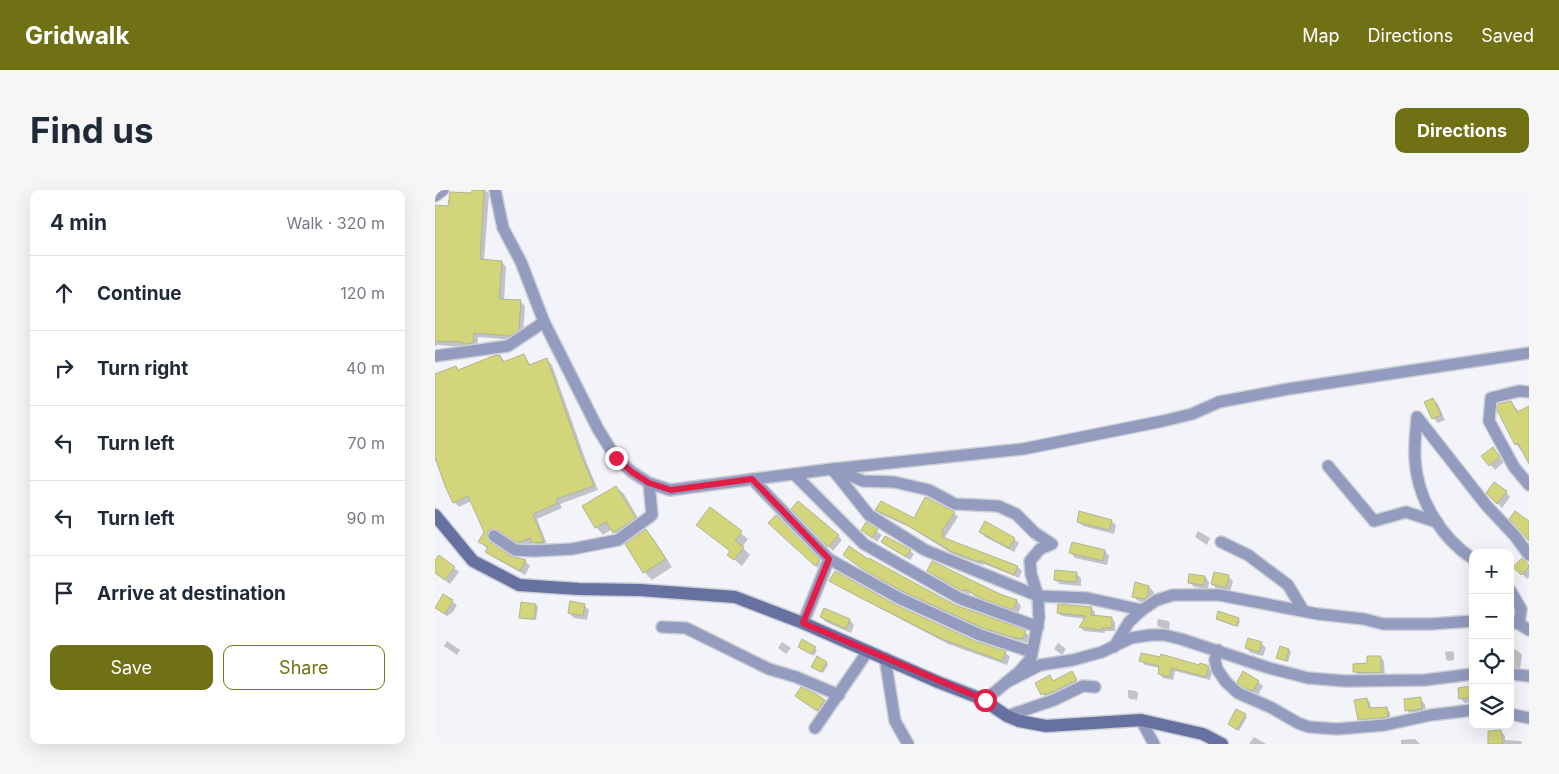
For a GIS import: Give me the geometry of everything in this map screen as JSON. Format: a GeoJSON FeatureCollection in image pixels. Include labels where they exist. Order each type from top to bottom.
{"type":"FeatureCollection","features":[{"type":"Feature","properties":{"kind":"main road"},"geometry":{"type":"LineString","coordinates":[[435,515],[473,561],[519,585],[579,589],[640,590],[735,597],[803,623],[985,700],[1007,716],[1019,721],[1046,726],[1141,720],[1203,734],[1222,744]]}},
{"type":"Feature","properties":{"kind":"street"},"geometry":{"type":"LineString","coordinates":[[435,196],[443,190]]}},
{"type":"Feature","properties":{"kind":"street"},"geometry":{"type":"LineString","coordinates":[[495,190],[503,228],[521,262],[543,322],[598,429],[616,458],[632,472],[649,483],[671,490],[832,469],[1023,449],[1163,421],[1192,414],[1219,402],[1288,389],[1529,353]]}},
{"type":"Feature","properties":{"kind":"street"},"geometry":{"type":"LineString","coordinates":[[435,356],[507,346],[543,322]]}},
{"type":"Feature","properties":{"kind":"street"},"geometry":{"type":"LineString","coordinates":[[1529,392],[1519,391],[1491,398],[1489,421],[1514,468],[1529,485]]}},
{"type":"Feature","properties":{"kind":"street"},"geometry":{"type":"LineString","coordinates":[[1469,556],[1453,543],[1437,522],[1421,492],[1415,458],[1417,417],[1485,505],[1515,536],[1529,555]]}},
{"type":"Feature","properties":{"kind":"street"},"geometry":{"type":"LineString","coordinates":[[1328,466],[1374,521],[1406,512],[1437,522]]}},
{"type":"Feature","properties":{"kind":"street"},"geometry":{"type":"LineString","coordinates":[[832,469],[863,481],[894,482],[929,490],[955,504],[998,506],[1016,514],[1035,533],[1052,544],[1040,549],[1030,561],[1031,574],[1038,596],[1039,618],[1031,658],[1019,672],[985,700]]}},
{"type":"Feature","properties":{"kind":"street"},"geometry":{"type":"LineString","coordinates":[[832,469],[869,515],[925,550],[1038,596],[1087,598],[1142,610]]}},
{"type":"Feature","properties":{"kind":"street"},"geometry":{"type":"LineString","coordinates":[[794,474],[864,544],[959,598],[1037,627]]}},
{"type":"Feature","properties":{"kind":"street"},"geometry":{"type":"LineString","coordinates":[[752,479],[829,559],[899,598],[980,635],[1033,652]]}},
{"type":"Feature","properties":{"kind":"street"},"geometry":{"type":"LineString","coordinates":[[494,536],[515,550],[534,551],[572,550],[618,540],[652,516],[649,483]]}},
{"type":"Feature","properties":{"kind":"street"},"geometry":{"type":"LineString","coordinates":[[1221,542],[1248,555],[1288,585],[1303,610]]}},
{"type":"Feature","properties":{"kind":"street"},"geometry":{"type":"LineString","coordinates":[[803,623],[829,559]]}},
{"type":"Feature","properties":{"kind":"street"},"geometry":{"type":"LineString","coordinates":[[1114,647],[1129,622],[1142,610],[1157,600],[1191,594],[1219,595],[1318,614],[1364,619],[1383,624],[1431,624],[1469,621]]}},
{"type":"Feature","properties":{"kind":"street"},"geometry":{"type":"LineString","coordinates":[[1512,594],[1521,609],[1519,625]]}},
{"type":"Feature","properties":{"kind":"street"},"geometry":{"type":"LineString","coordinates":[[662,628],[686,628],[769,669],[796,677],[839,695]]}},
{"type":"Feature","properties":{"kind":"street"},"geometry":{"type":"LineString","coordinates":[[1007,682],[1040,665],[1073,660],[1103,652],[1131,638],[1164,635],[1218,650],[1287,673],[1322,679],[1363,681],[1425,680],[1469,674]]}},
{"type":"Feature","properties":{"kind":"street"},"geometry":{"type":"LineString","coordinates":[[1218,650],[1215,660],[1217,668],[1226,682],[1238,693],[1309,727],[1337,729],[1385,725],[1431,715],[1469,710]]}},
{"type":"Feature","properties":{"kind":"street"},"geometry":{"type":"LineString","coordinates":[[815,728],[868,651]]}},
{"type":"Feature","properties":{"kind":"street"},"geometry":{"type":"LineString","coordinates":[[885,658],[895,721],[908,744]]}},
{"type":"Feature","properties":{"kind":"street"},"geometry":{"type":"LineString","coordinates":[[1514,674],[1529,676]]}},
{"type":"Feature","properties":{"kind":"street"},"geometry":{"type":"LineString","coordinates":[[1007,716],[1054,700],[1083,686],[1095,687]]}},
{"type":"Feature","properties":{"kind":"street"},"geometry":{"type":"LineString","coordinates":[[1514,715],[1529,718]]}},
{"type":"Feature","properties":{"kind":"street"},"geometry":{"type":"LineString","coordinates":[[1141,720],[1154,744]]}},
{"type":"Feature","properties":{"kind":"building"},"geometry":{"type":"Polygon","coordinates":[[[472,190],[484,190],[480,259],[502,261],[499,299],[521,300],[519,330],[510,336],[474,333],[473,343],[466,344],[462,344],[462,342],[435,341],[435,205],[448,206],[450,192],[472,193],[472,190]]]}},
{"type":"Feature","properties":{"kind":"building"},"geometry":{"type":"Polygon","coordinates":[[[524,354],[529,365],[547,358],[581,455],[594,486],[556,499],[558,503],[533,514],[544,542],[532,543],[530,538],[517,543],[498,530],[491,529],[488,531],[487,536],[490,542],[511,556],[526,560],[520,571],[485,552],[488,547],[478,542],[484,532],[468,496],[453,503],[445,486],[435,457],[435,374],[456,366],[458,370],[493,356],[500,355],[503,362],[524,354]]]}},
{"type":"Feature","properties":{"kind":"building"},"geometry":{"type":"Polygon","coordinates":[[[1433,398],[1441,415],[1432,419],[1424,402],[1433,398]]]}},
{"type":"Feature","properties":{"kind":"building"},"geometry":{"type":"Polygon","coordinates":[[[1511,401],[1517,412],[1529,406],[1529,464],[1518,443],[1515,445],[1497,410],[1498,404],[1511,401]]]}},
{"type":"Feature","properties":{"kind":"building"},"geometry":{"type":"Polygon","coordinates":[[[1493,447],[1500,457],[1489,466],[1481,456],[1493,447]]]}},
{"type":"Feature","properties":{"kind":"building"},"geometry":{"type":"Polygon","coordinates":[[[1494,482],[1507,491],[1497,504],[1486,493],[1494,482]]]}},
{"type":"Feature","properties":{"kind":"building"},"geometry":{"type":"Polygon","coordinates":[[[616,486],[636,518],[613,533],[606,522],[595,528],[582,506],[616,486]]]}},
{"type":"Feature","properties":{"kind":"building"},"geometry":{"type":"Polygon","coordinates":[[[925,497],[955,512],[941,532],[944,533],[942,537],[1018,566],[1014,575],[979,560],[979,562],[948,550],[905,524],[875,510],[881,501],[914,518],[925,497]]]}},
{"type":"Feature","properties":{"kind":"building"},"geometry":{"type":"Polygon","coordinates":[[[798,501],[839,535],[828,547],[791,509],[798,501]]]}},
{"type":"Feature","properties":{"kind":"building"},"geometry":{"type":"Polygon","coordinates":[[[710,507],[742,531],[735,541],[744,547],[734,560],[727,555],[730,551],[696,525],[710,507]]]}},
{"type":"Feature","properties":{"kind":"building"},"geometry":{"type":"Polygon","coordinates":[[[1079,511],[1112,520],[1109,530],[1077,522],[1079,511]]]}},
{"type":"Feature","properties":{"kind":"building"},"geometry":{"type":"Polygon","coordinates":[[[1515,511],[1529,521],[1529,541],[1509,519],[1515,511]]]}},
{"type":"Feature","properties":{"kind":"building"},"geometry":{"type":"Polygon","coordinates":[[[776,515],[820,560],[815,566],[768,523],[776,515]]]}},
{"type":"Feature","properties":{"kind":"building"},"geometry":{"type":"Polygon","coordinates":[[[985,521],[1015,538],[1009,548],[979,532],[985,521]]]}},
{"type":"Feature","properties":{"kind":"building"},"geometry":{"type":"Polygon","coordinates":[[[866,522],[878,529],[872,538],[861,530],[866,522]]]}},
{"type":"Feature","properties":{"kind":"building"},"geometry":{"type":"Polygon","coordinates":[[[646,529],[666,559],[643,573],[625,544],[646,529]]]}},
{"type":"Feature","properties":{"kind":"building"},"geometry":{"type":"Polygon","coordinates":[[[885,536],[911,550],[906,557],[881,542],[885,536]]]}},
{"type":"Feature","properties":{"kind":"building"},"geometry":{"type":"Polygon","coordinates":[[[1072,542],[1105,550],[1103,561],[1069,553],[1072,542]]]}},
{"type":"Feature","properties":{"kind":"building"},"geometry":{"type":"Polygon","coordinates":[[[849,546],[868,559],[955,605],[1026,630],[1023,639],[983,628],[902,591],[864,570],[843,555],[849,546]]]}},
{"type":"Feature","properties":{"kind":"building"},"geometry":{"type":"Polygon","coordinates":[[[439,555],[455,567],[445,580],[435,573],[435,560],[439,555]]]}},
{"type":"Feature","properties":{"kind":"building"},"geometry":{"type":"Polygon","coordinates":[[[1522,558],[1529,567],[1521,575],[1514,566],[1522,558]]]}},
{"type":"Feature","properties":{"kind":"building"},"geometry":{"type":"Polygon","coordinates":[[[932,561],[1000,594],[1017,600],[1013,610],[980,598],[965,589],[962,591],[927,571],[932,561]]]}},
{"type":"Feature","properties":{"kind":"building"},"geometry":{"type":"Polygon","coordinates":[[[1055,570],[1077,572],[1076,582],[1054,580],[1055,570]]]}},
{"type":"Feature","properties":{"kind":"building"},"geometry":{"type":"Polygon","coordinates":[[[835,571],[896,605],[977,642],[1006,651],[1002,661],[942,639],[829,581],[835,571]]]}},
{"type":"Feature","properties":{"kind":"building"},"geometry":{"type":"Polygon","coordinates":[[[1214,572],[1229,575],[1226,588],[1211,584],[1214,572]]]}},
{"type":"Feature","properties":{"kind":"building"},"geometry":{"type":"Polygon","coordinates":[[[1189,574],[1205,576],[1204,585],[1188,583],[1189,574]]]}},
{"type":"Feature","properties":{"kind":"building"},"geometry":{"type":"Polygon","coordinates":[[[1135,582],[1149,586],[1147,598],[1132,597],[1135,582]]]}},
{"type":"Feature","properties":{"kind":"building"},"geometry":{"type":"Polygon","coordinates":[[[443,594],[453,600],[445,614],[435,608],[443,594]]]}},
{"type":"Feature","properties":{"kind":"building"},"geometry":{"type":"Polygon","coordinates":[[[570,601],[585,604],[583,616],[568,613],[570,601]]]}},
{"type":"Feature","properties":{"kind":"building"},"geometry":{"type":"Polygon","coordinates":[[[521,602],[536,604],[534,619],[519,618],[521,602]]]}},
{"type":"Feature","properties":{"kind":"building"},"geometry":{"type":"Polygon","coordinates":[[[1058,604],[1092,607],[1091,615],[1112,617],[1112,628],[1102,628],[1102,630],[1079,627],[1086,616],[1057,613],[1058,604]]]}},
{"type":"Feature","properties":{"kind":"building"},"geometry":{"type":"Polygon","coordinates":[[[824,608],[850,619],[846,629],[820,617],[824,608]]]}},
{"type":"Feature","properties":{"kind":"building"},"geometry":{"type":"Polygon","coordinates":[[[1218,611],[1239,618],[1236,626],[1216,619],[1218,611]]]}},
{"type":"Feature","properties":{"kind":"building"},"geometry":{"type":"Polygon","coordinates":[[[1248,638],[1262,642],[1259,652],[1245,648],[1248,638]]]}},
{"type":"Feature","properties":{"kind":"building"},"geometry":{"type":"Polygon","coordinates":[[[802,639],[816,647],[811,654],[798,647],[802,639]]]}},
{"type":"Feature","properties":{"kind":"building"},"geometry":{"type":"Polygon","coordinates":[[[1280,646],[1289,649],[1286,661],[1276,658],[1280,646]]]}},
{"type":"Feature","properties":{"kind":"building"},"geometry":{"type":"Polygon","coordinates":[[[1141,653],[1160,657],[1161,654],[1209,666],[1206,677],[1171,668],[1170,677],[1158,674],[1159,666],[1139,661],[1141,653]]]}},
{"type":"Feature","properties":{"kind":"building"},"geometry":{"type":"Polygon","coordinates":[[[817,656],[827,662],[821,672],[811,667],[817,656]]]}},
{"type":"Feature","properties":{"kind":"building"},"geometry":{"type":"Polygon","coordinates":[[[1367,656],[1381,656],[1381,673],[1353,672],[1353,664],[1367,663],[1367,656]]]}},
{"type":"Feature","properties":{"kind":"building"},"geometry":{"type":"Polygon","coordinates":[[[1072,671],[1077,680],[1046,695],[1045,693],[1041,695],[1035,683],[1050,675],[1053,681],[1072,671]]]}},
{"type":"Feature","properties":{"kind":"building"},"geometry":{"type":"Polygon","coordinates":[[[1243,671],[1259,681],[1253,691],[1242,687],[1237,682],[1243,671]]]}},
{"type":"Feature","properties":{"kind":"building"},"geometry":{"type":"Polygon","coordinates":[[[1469,686],[1469,697],[1459,699],[1458,688],[1469,686]]]}},
{"type":"Feature","properties":{"kind":"building"},"geometry":{"type":"Polygon","coordinates":[[[801,687],[825,700],[817,711],[795,696],[801,687]]]}},
{"type":"Feature","properties":{"kind":"building"},"geometry":{"type":"Polygon","coordinates":[[[1421,697],[1422,709],[1405,711],[1404,699],[1421,697]]]}},
{"type":"Feature","properties":{"kind":"building"},"geometry":{"type":"Polygon","coordinates":[[[1367,698],[1369,708],[1387,707],[1388,717],[1358,720],[1354,700],[1367,698]]]}},
{"type":"Feature","properties":{"kind":"building"},"geometry":{"type":"Polygon","coordinates":[[[1236,709],[1246,714],[1237,730],[1228,724],[1236,709]]]}},
{"type":"Feature","properties":{"kind":"building"},"geometry":{"type":"Polygon","coordinates":[[[1501,730],[1503,744],[1488,744],[1488,731],[1501,730]]]}},
{"type":"Feature","properties":{"kind":"route"},"geometry":{"type":"LineString","coordinates":[[616,458],[649,483],[671,490],[752,479],[829,559],[803,623],[938,682],[985,700]]}}]}
